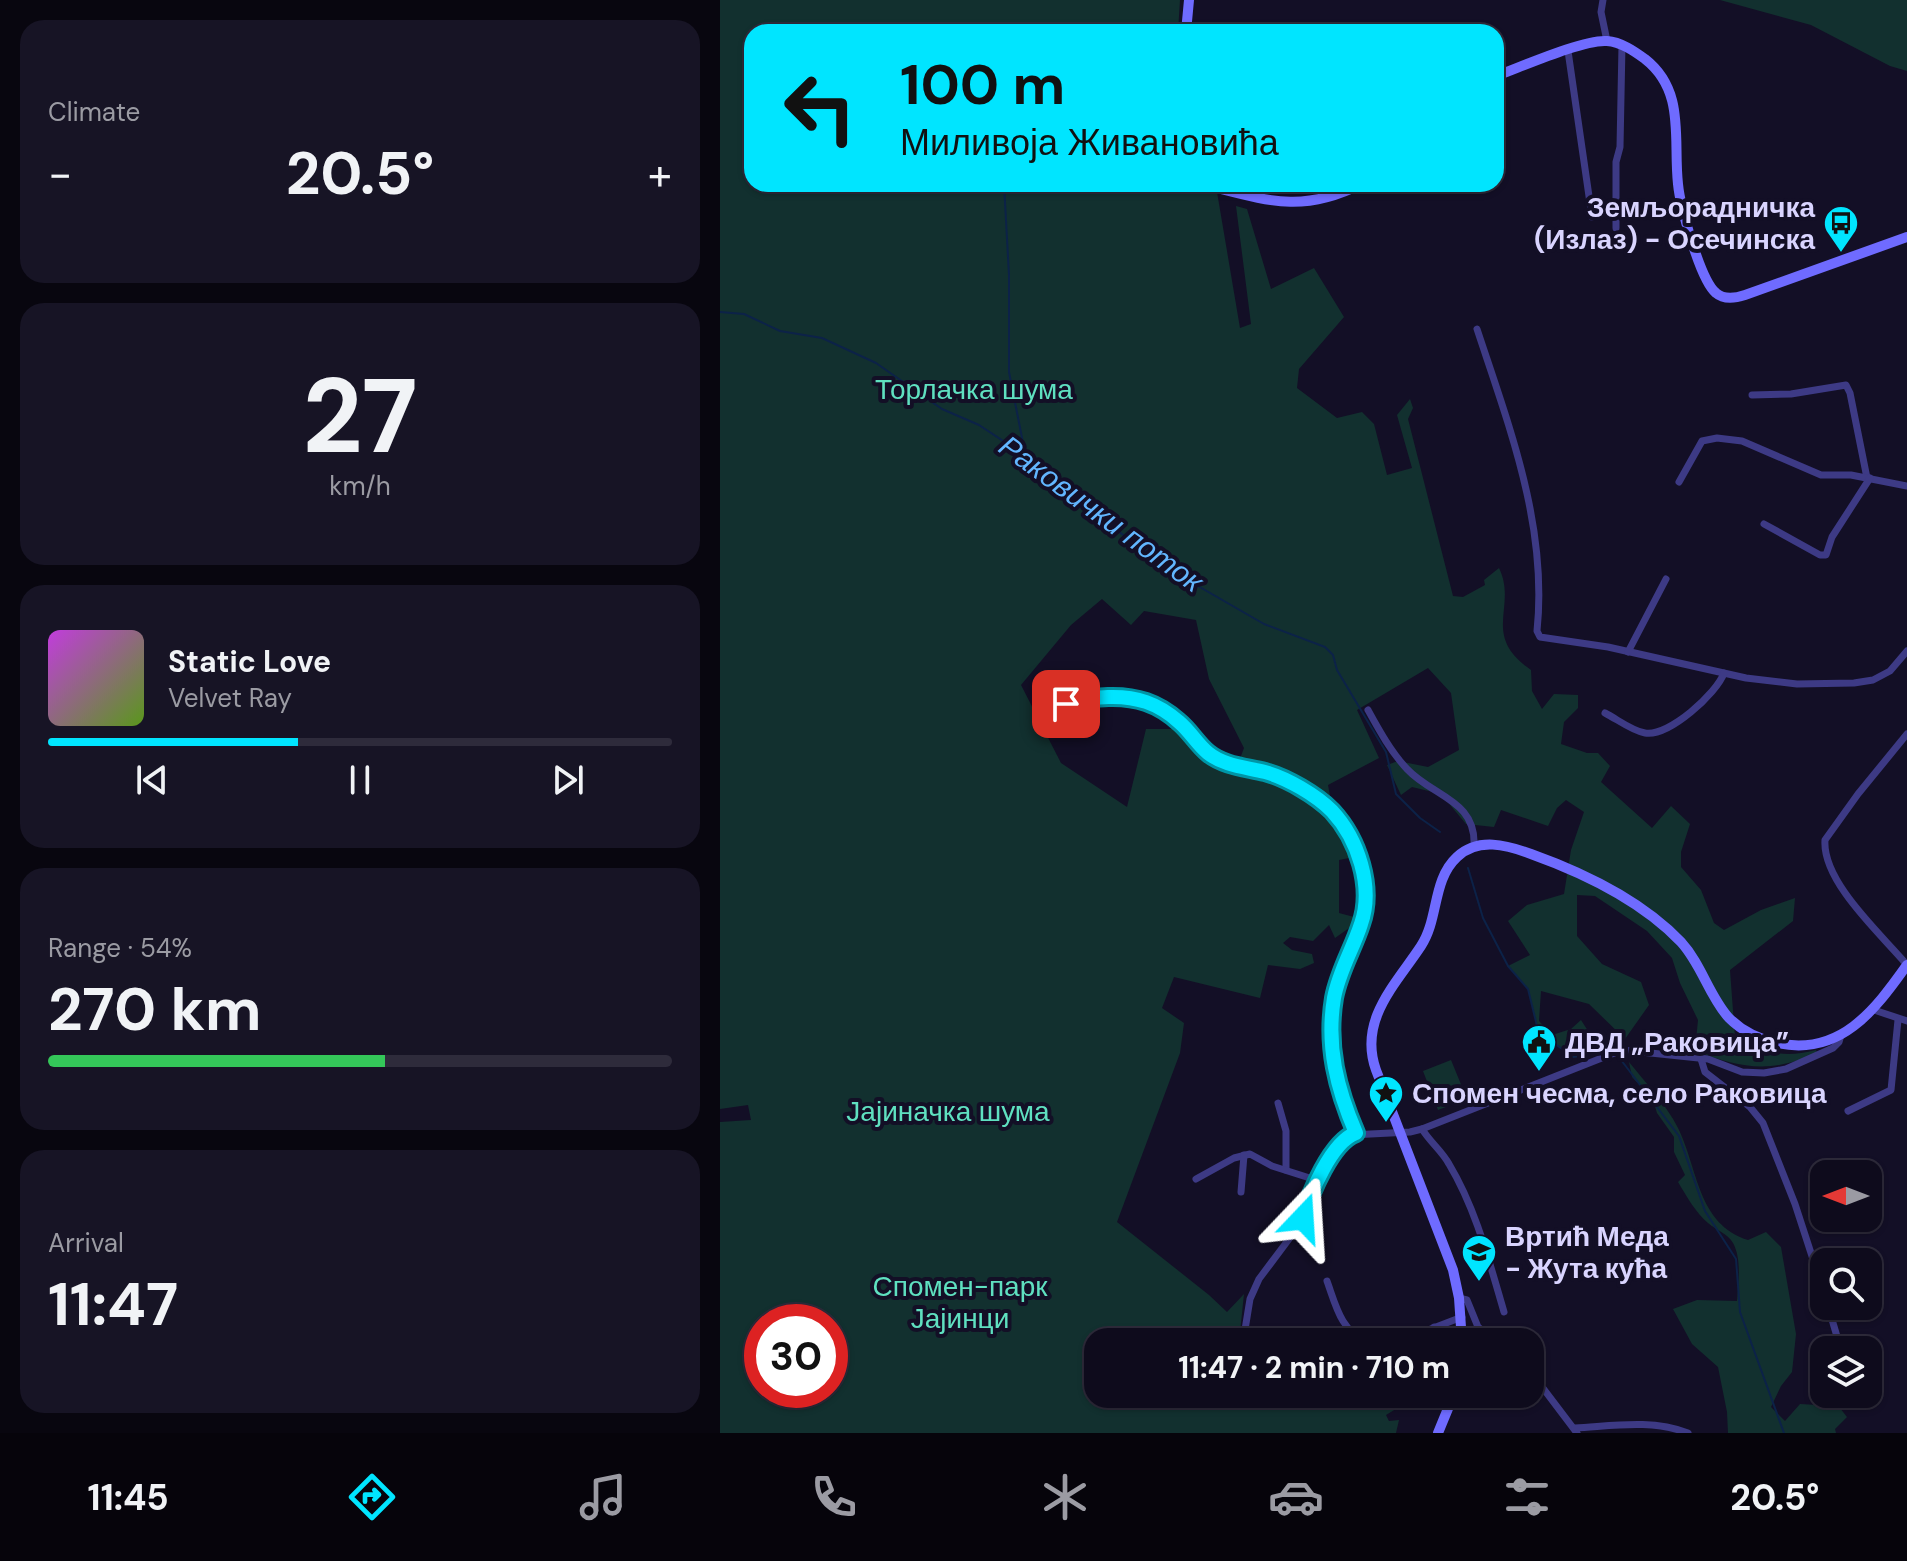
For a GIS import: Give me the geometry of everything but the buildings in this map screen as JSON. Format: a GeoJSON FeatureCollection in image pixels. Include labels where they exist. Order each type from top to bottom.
{"type":"FeatureCollection","features":[{"type":"Feature","properties":{"kind":"main road"},"geometry":{"type":"LineString","coordinates":[[1187,24],[1189,0]]}},
{"type":"Feature","properties":{"kind":"main road"},"geometry":{"type":"LineString","coordinates":[[1504,73],[1592,42],[1607,41],[1622,45],[1652,66],[1672,98],[1681,207],[1694,249],[1718,295],[1731,298],[1745,295],[1907,237]]}},
{"type":"Feature","properties":{"kind":"main road"},"geometry":{"type":"LineString","coordinates":[[1234,192],[1272,201],[1301,203],[1343,192]]}},
{"type":"Feature","properties":{"kind":"main road"},"geometry":{"type":"LineString","coordinates":[[1462,1328],[1459,1298],[1447,1253],[1373,1062],[1371,1031],[1384,998],[1425,941],[1446,872],[1455,858],[1474,847],[1505,846],[1599,882],[1643,911],[1682,943],[1698,963],[1727,1016],[1747,1033],[1773,1042],[1802,1046],[1841,1035],[1874,1010],[1907,965]]}},
{"type":"Feature","properties":{"kind":"main road"},"geometry":{"type":"LineString","coordinates":[[1438,1433],[1448,1408]]}},
{"type":"Feature","properties":{"kind":"street"},"geometry":{"type":"LineString","coordinates":[[1603,0],[1601,12],[1607,41]]}},
{"type":"Feature","properties":{"kind":"street"},"geometry":{"type":"LineString","coordinates":[[1616,228],[1622,45]]}},
{"type":"Feature","properties":{"kind":"street"},"geometry":{"type":"LineString","coordinates":[[1568,51],[1592,217]]}},
{"type":"Feature","properties":{"kind":"street"},"geometry":{"type":"LineString","coordinates":[[1477,329],[1514,443],[1532,513],[1540,571],[1538,634],[1543,639],[1628,652],[1775,683],[1866,682],[1890,671],[1907,651]]}},
{"type":"Feature","properties":{"kind":"street"},"geometry":{"type":"LineString","coordinates":[[1752,395],[1791,394],[1846,385],[1869,478],[1832,537],[1826,555],[1820,555],[1764,524]]}},
{"type":"Feature","properties":{"kind":"street"},"geometry":{"type":"LineString","coordinates":[[1679,482],[1699,443],[1717,438],[1742,441],[1821,475],[1869,478],[1907,486]]}},
{"type":"Feature","properties":{"kind":"street"},"geometry":{"type":"LineString","coordinates":[[1628,652],[1666,579]]}},
{"type":"Feature","properties":{"kind":"street"},"geometry":{"type":"LineString","coordinates":[[1605,713],[1644,733],[1667,727],[1701,704],[1715,690],[1724,673]]}},
{"type":"Feature","properties":{"kind":"street"},"geometry":{"type":"LineString","coordinates":[[1058,708],[1077,699],[1141,698],[1178,721],[1217,760],[1280,778],[1317,799],[1337,817],[1358,855],[1366,894],[1363,920],[1336,988],[1332,1024],[1336,1074],[1356,1133]]}},
{"type":"Feature","properties":{"kind":"street"},"geometry":{"type":"LineString","coordinates":[[1368,710],[1408,771],[1461,809],[1471,820],[1474,847]]}},
{"type":"Feature","properties":{"kind":"street"},"geometry":{"type":"LineString","coordinates":[[1907,734],[1825,840],[1836,878],[1848,897],[1907,965]]}},
{"type":"Feature","properties":{"kind":"street"},"geometry":{"type":"LineString","coordinates":[[1874,1010],[1907,1021]]}},
{"type":"Feature","properties":{"kind":"street"},"geometry":{"type":"LineString","coordinates":[[1848,1111],[1891,1090],[1898,1020]]}},
{"type":"Feature","properties":{"kind":"street"},"geometry":{"type":"LineString","coordinates":[[1245,1328],[1250,1299],[1259,1279],[1295,1231],[1316,1180],[1345,1140],[1356,1133],[1400,1133],[1422,1129],[1620,1050],[1701,1059],[1742,1072],[1776,1072],[1833,1048],[1841,1035]]}},
{"type":"Feature","properties":{"kind":"street"},"geometry":{"type":"LineString","coordinates":[[1701,1059],[1705,1072],[1750,1107],[1763,1123],[1810,1250]]}},
{"type":"Feature","properties":{"kind":"street"},"geometry":{"type":"LineString","coordinates":[[1278,1103],[1286,1131],[1286,1170]]}},
{"type":"Feature","properties":{"kind":"street"},"geometry":{"type":"LineString","coordinates":[[1422,1129],[1445,1156],[1465,1196],[1480,1233],[1504,1312]]}},
{"type":"Feature","properties":{"kind":"street"},"geometry":{"type":"LineString","coordinates":[[1196,1179],[1244,1155],[1255,1155],[1272,1166],[1316,1180]]}},
{"type":"Feature","properties":{"kind":"street"},"geometry":{"type":"LineString","coordinates":[[1241,1192],[1244,1155]]}},
{"type":"Feature","properties":{"kind":"street"},"geometry":{"type":"LineString","coordinates":[[1327,1281],[1348,1328]]}},
{"type":"Feature","properties":{"kind":"street"},"geometry":{"type":"LineString","coordinates":[[1459,1298],[1468,1302],[1481,1328]]}},
{"type":"Feature","properties":{"kind":"street"},"geometry":{"type":"LineString","coordinates":[[1434,1327],[1462,1317]]}},
{"type":"Feature","properties":{"kind":"street"},"geometry":{"type":"LineString","coordinates":[[1544,1389],[1576,1430],[1635,1423],[1688,1433]]}},
{"type":"Feature","properties":{"kind":"green space"},"geometry":{"type":"Polygon","coordinates":[[[720,0],[1180,0],[1178,24],[744,24],[744,192],[1217,192],[1240,328],[1251,324],[1236,206],[1247,209],[1271,289],[1314,268],[1344,317],[1299,369],[1297,388],[1337,418],[1362,412],[1374,424],[1387,475],[1412,468],[1397,415],[1410,399],[1413,408],[1408,419],[1453,596],[1463,597],[1485,585],[1484,580],[1499,568],[1505,595],[1503,633],[1516,657],[1531,670],[1532,691],[1542,709],[1554,694],[1578,695],[1578,708],[1564,722],[1561,744],[1587,753],[1598,753],[1610,766],[1601,782],[1652,828],[1671,806],[1690,824],[1681,852],[1681,867],[1701,890],[1714,923],[1724,930],[1761,910],[1795,898],[1793,921],[1730,970],[1735,1038],[1774,1053],[1816,1050],[1817,1053],[1785,1064],[1756,1066],[1741,1065],[1695,1051],[1698,1020],[1672,958],[1647,931],[1595,896],[1577,895],[1577,936],[1602,964],[1641,982],[1649,1005],[1625,1039],[1589,1004],[1541,991],[1539,1021],[1552,1035],[1571,1029],[1581,1020],[1590,1034],[1605,1040],[1610,1048],[1573,1057],[1547,1038],[1537,1026],[1528,989],[1508,966],[1530,955],[1508,921],[1527,905],[1564,894],[1571,850],[1584,812],[1566,800],[1557,808],[1548,826],[1501,810],[1494,827],[1466,824],[1441,794],[1412,787],[1401,795],[1387,765],[1398,761],[1428,767],[1459,750],[1451,693],[1428,668],[1357,710],[1379,758],[1328,785],[1334,817],[1344,831],[1354,857],[1339,860],[1339,913],[1354,917],[1352,926],[1335,938],[1329,925],[1313,941],[1290,937],[1283,943],[1292,950],[1312,954],[1314,963],[1300,969],[1268,965],[1260,998],[1174,977],[1162,1008],[1184,1023],[1180,1053],[1117,1222],[1227,1312],[1244,1294],[1240,1328],[1084,1328],[1084,1408],[1397,1408],[1386,1415],[1389,1421],[1399,1420],[1396,1433],[720,1433],[720,1122],[751,1120],[748,1105],[720,1109],[720,0]],[[1102,599],[1071,625],[1021,685],[1061,763],[1127,807],[1146,729],[1181,729],[1189,746],[1214,768],[1238,764],[1244,748],[1209,679],[1196,620],[1144,611],[1131,625],[1102,599]]]}},
{"type":"Feature","properties":{"kind":"green space"},"geometry":{"type":"Polygon","coordinates":[[[1720,0],[1907,0],[1907,71],[1890,66],[1811,25],[1720,0]]]}},
{"type":"Feature","properties":{"kind":"green space"},"geometry":{"type":"Polygon","coordinates":[[[1451,1060],[1467,1099],[1438,1110],[1423,1071],[1451,1060]]]}},
{"type":"Feature","properties":{"kind":"green space"},"geometry":{"type":"Polygon","coordinates":[[[1629,1062],[1673,1119],[1701,1193],[1718,1221],[1748,1240],[1766,1232],[1781,1247],[1796,1334],[1792,1372],[1771,1407],[1785,1421],[1800,1404],[1810,1405],[1810,1408],[1840,1408],[1847,1417],[1835,1429],[1836,1433],[1728,1433],[1718,1367],[1692,1344],[1673,1309],[1697,1300],[1737,1301],[1738,1256],[1733,1243],[1700,1214],[1678,1182],[1685,1175],[1674,1152],[1674,1137],[1657,1113],[1653,1100],[1632,1077],[1629,1062]]]}},
{"type":"Feature","properties":{"kind":"waterway"},"geometry":{"type":"LineString","coordinates":[[1004,192],[1009,275],[1009,372],[1025,453]]}},
{"type":"Feature","properties":{"kind":"waterway","name":"Раковички поток"},"geometry":{"type":"LineString","coordinates":[[720,312],[744,314],[780,331],[822,338],[876,363],[942,409],[979,425],[1047,470],[1109,525],[1191,582],[1264,624],[1325,647],[1333,655],[1337,670],[1386,752],[1396,794],[1420,818],[1440,832]]}},
{"type":"Feature","properties":{"kind":"waterway","name":"Раковички поток"},"geometry":{"type":"LineString","coordinates":[[1468,868],[1483,918],[1508,966],[1528,989],[1537,1026],[1547,1038],[1573,1057],[1605,1053]]}},
{"type":"Feature","properties":{"kind":"waterway","name":"Раковички поток"},"geometry":{"type":"LineString","coordinates":[[1618,1056],[1679,1136],[1705,1211],[1736,1259],[1740,1312],[1784,1433]]}},
{"type":"Feature","properties":{"kind":"place","name":"Земљорадничка (Излаз) - Осечинска"},"geometry":{"type":"Point","coordinates":[1841,254]}},
{"type":"Feature","properties":{"kind":"place","name":"ДВД „Раковица”"},"geometry":{"type":"Point","coordinates":[1539,1073]}},
{"type":"Feature","properties":{"kind":"place","name":"Спомен чесма, село Раковица"},"geometry":{"type":"Point","coordinates":[1386,1124]}},
{"type":"Feature","properties":{"kind":"place","name":"Вртић Меда - Жута кућа"},"geometry":{"type":"Point","coordinates":[1479,1283]}},
{"type":"Feature","properties":{"kind":"route"},"geometry":{"type":"LineString","coordinates":[[1066,704],[1088,698],[1133,697],[1146,700],[1178,721],[1217,760],[1272,775],[1317,799],[1327,806],[1349,834],[1362,868],[1366,902],[1361,926],[1335,994],[1332,1046],[1338,1086],[1356,1133],[1340,1145],[1316,1180],[1303,1218]]}},
{"type":"Feature","properties":{"kind":"park label","name":"Торлачка шума"},"geometry":{"type":"Point","coordinates":[974,389]}},
{"type":"Feature","properties":{"kind":"park label","name":"Јајиначка шума"},"geometry":{"type":"Point","coordinates":[948,1111]}},
{"type":"Feature","properties":{"kind":"park label","name":"Спомен-парк Јајинци"},"geometry":{"type":"Point","coordinates":[960,1302]}}]}
